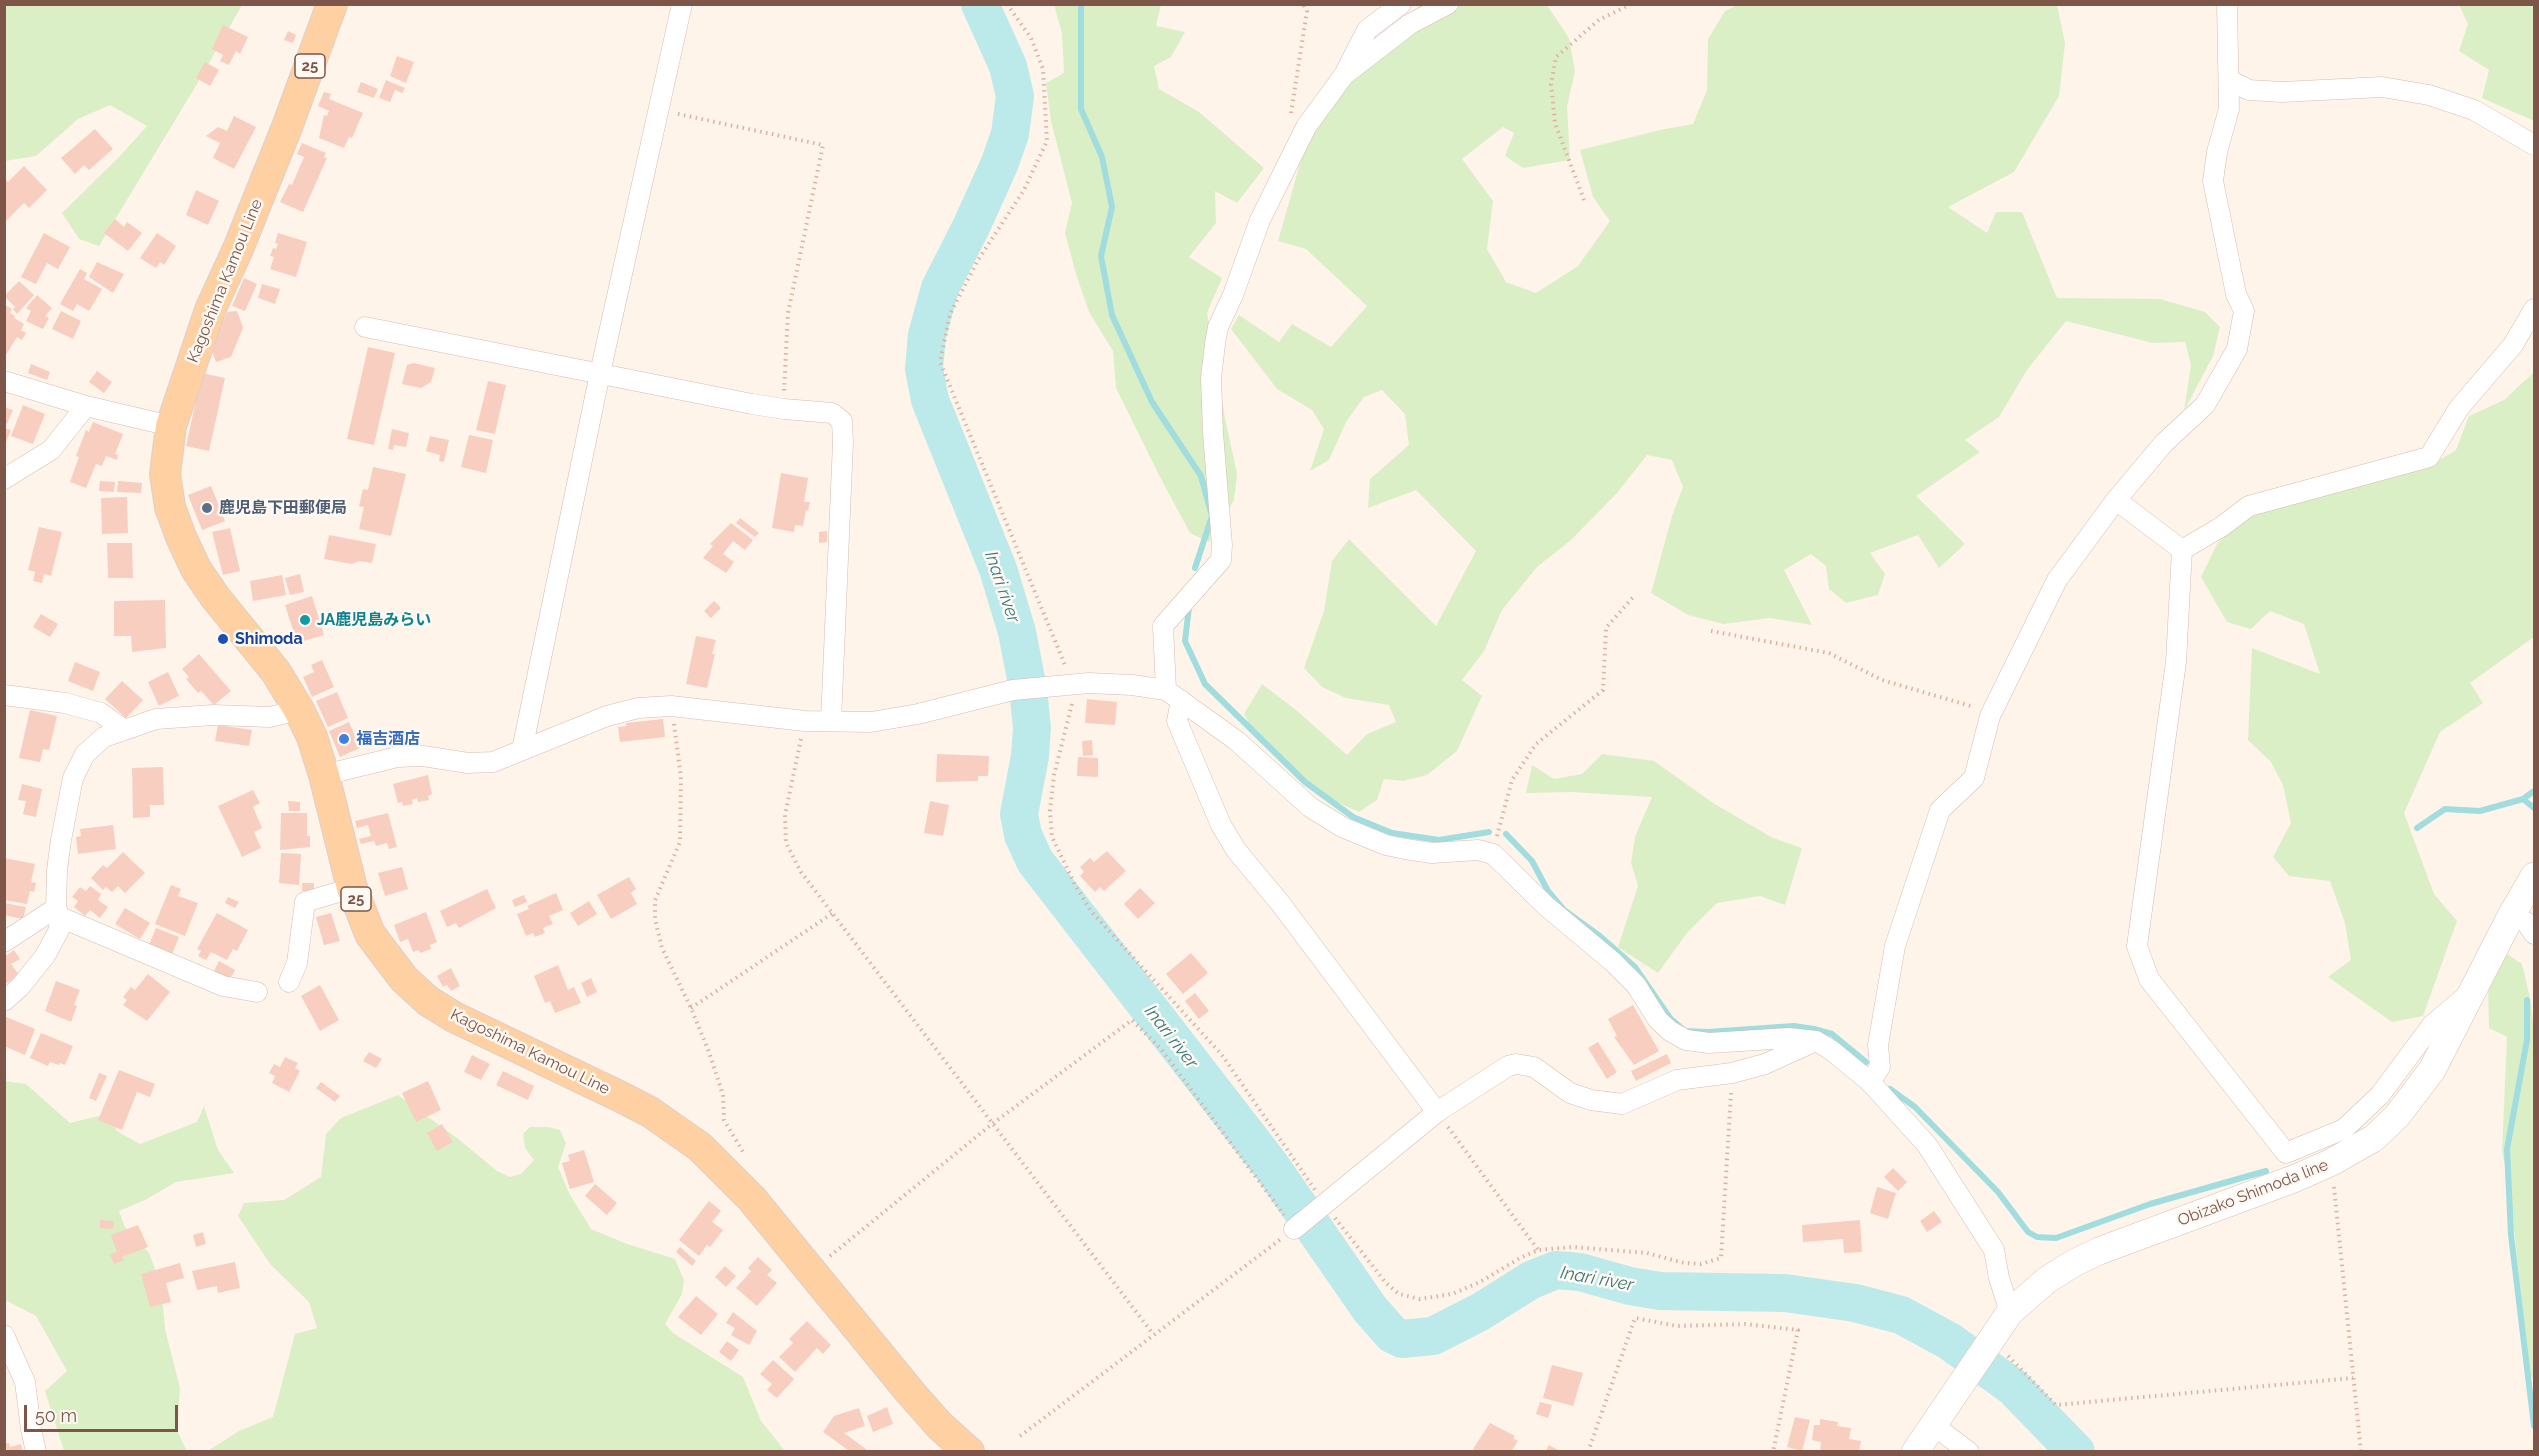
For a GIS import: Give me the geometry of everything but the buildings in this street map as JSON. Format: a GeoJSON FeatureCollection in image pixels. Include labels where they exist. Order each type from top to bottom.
{"type":"FeatureCollection","features":[{"type":"Feature","properties":{"kind":"main road","name":"Kagoshima Kamou Line"},"geometry":{"type":"LineString","coordinates":[[332,4],[278,150],[238,249],[210,310],[171,426],[165,474],[170,507],[191,558],[215,597],[276,672],[299,710],[324,775],[352,888],[370,934],[404,979],[428,1000],[454,1017],[621,1097],[700,1148],[752,1199],[910,1392],[940,1426],[969,1452]]}},
{"type":"Feature","properties":{"kind":"main road","name":"Obizako Shimoda line"},"geometry":{"type":"LineString","coordinates":[[1915,1452],[2010,1312],[2047,1280],[2099,1251],[2296,1178],[2332,1162],[2374,1138],[2397,1116],[2432,1070],[2511,915],[2535,876]]}},
{"type":"Feature","properties":{"kind":"street"},"geometry":{"type":"LineString","coordinates":[[522,750],[600,372],[682,4]]}},
{"type":"Feature","properties":{"kind":"street"},"geometry":{"type":"LineString","coordinates":[[1401,4],[1367,30],[1342,78],[1306,127],[1265,210],[1233,295],[1218,327],[1211,378],[1222,545],[1221,560],[1163,626],[1177,721],[1208,796],[1236,850],[1280,903],[1437,1112]]}},
{"type":"Feature","properties":{"kind":"street"},"geometry":{"type":"LineString","coordinates":[[1342,78],[1410,24],[1448,4]]}},
{"type":"Feature","properties":{"kind":"street"},"geometry":{"type":"LineString","coordinates":[[1870,1082],[1880,1067],[1878,1045],[1895,946],[1941,810],[1974,778],[1991,712],[2057,580],[2116,501],[2164,443],[2205,405],[2237,350],[2244,311],[2236,294],[2213,181],[2217,152],[2229,109],[2227,4]]}},
{"type":"Feature","properties":{"kind":"street"},"geometry":{"type":"LineString","coordinates":[[2229,80],[2249,90],[2282,92],[2382,87],[2429,95],[2474,110],[2535,144]]}},
{"type":"Feature","properties":{"kind":"street"},"geometry":{"type":"LineString","coordinates":[[2182,550],[2221,527],[2249,506],[2429,457],[2459,408],[2513,345],[2535,309]]}},
{"type":"Feature","properties":{"kind":"street"},"geometry":{"type":"LineString","coordinates":[[365,327],[784,410],[832,413],[842,421],[831,721]]}},
{"type":"Feature","properties":{"kind":"street"},"geometry":{"type":"LineString","coordinates":[[4,381],[86,406],[171,426]]}},
{"type":"Feature","properties":{"kind":"street"},"geometry":{"type":"LineString","coordinates":[[4,479],[51,450],[86,406]]}},
{"type":"Feature","properties":{"kind":"street"},"geometry":{"type":"LineString","coordinates":[[2116,501],[2182,550]]}},
{"type":"Feature","properties":{"kind":"street"},"geometry":{"type":"LineString","coordinates":[[2182,550],[2176,662],[2137,946],[2150,979],[2286,1153],[2344,1129],[2379,1095],[2432,1025],[2471,993]]}},
{"type":"Feature","properties":{"kind":"street"},"geometry":{"type":"LineString","coordinates":[[324,775],[397,756],[423,756],[468,763],[492,762],[608,716],[638,708],[671,706],[805,721],[871,722],[918,714],[1012,690],[1089,683],[1132,685],[1173,695],[1237,741],[1310,807],[1342,827],[1386,845],[1405,849],[1432,853],[1478,850],[1492,854],[1546,906],[1613,962],[1636,985],[1658,1020],[1670,1031],[1686,1040],[1709,1043],[1778,1038],[1816,1041],[1831,1050],[1870,1082],[1927,1144],[1994,1250],[1999,1278],[2010,1312]]}},
{"type":"Feature","properties":{"kind":"street"},"geometry":{"type":"LineString","coordinates":[[4,695],[64,703],[101,713],[123,729]]}},
{"type":"Feature","properties":{"kind":"street"},"geometry":{"type":"LineString","coordinates":[[4,1001],[21,987],[45,956],[59,930],[57,870],[73,778],[84,754],[104,737],[156,719],[213,715],[270,717],[299,710]]}},
{"type":"Feature","properties":{"kind":"street"},"geometry":{"type":"LineString","coordinates":[[289,982],[297,963],[305,902],[352,888]]}},
{"type":"Feature","properties":{"kind":"street"},"geometry":{"type":"LineString","coordinates":[[4,942],[58,912]]}},
{"type":"Feature","properties":{"kind":"street"},"geometry":{"type":"LineString","coordinates":[[58,912],[224,986],[257,992]]}},
{"type":"Feature","properties":{"kind":"street"},"geometry":{"type":"LineString","coordinates":[[2511,915],[2526,922],[2535,934]]}},
{"type":"Feature","properties":{"kind":"street"},"geometry":{"type":"LineString","coordinates":[[1294,1228],[1326,1205],[1437,1112],[1508,1065],[1534,1067],[1570,1093],[1591,1100],[1622,1104],[1677,1080],[1732,1073],[1765,1064],[1816,1041]]}},
{"type":"Feature","properties":{"kind":"street"},"geometry":{"type":"LineString","coordinates":[[4,1335],[25,1382],[36,1452]]}},
{"type":"Feature","properties":{"kind":"street"},"geometry":{"type":"LineString","coordinates":[[1933,1425],[1969,1452]]}},
{"type":"Feature","properties":{"kind":"path"},"geometry":{"type":"LineString","coordinates":[[1288,123],[1294,101],[1307,11],[1303,4]]}},
{"type":"Feature","properties":{"kind":"path"},"geometry":{"type":"LineString","coordinates":[[1584,200],[1555,123],[1551,84],[1556,57],[1599,20],[1631,4]]}},
{"type":"Feature","properties":{"kind":"path"},"geometry":{"type":"LineString","coordinates":[[660,110],[822,145],[788,313],[784,410]]}},
{"type":"Feature","properties":{"kind":"path"},"geometry":{"type":"LineString","coordinates":[[1492,854],[1512,780],[1536,744],[1603,690],[1606,628],[1635,595]]}},
{"type":"Feature","properties":{"kind":"path"},"geometry":{"type":"LineString","coordinates":[[1711,631],[1830,653],[1882,680],[1991,712]]}},
{"type":"Feature","properties":{"kind":"path"},"geometry":{"type":"LineString","coordinates":[[671,706],[681,777],[680,842],[655,900],[656,919],[662,948],[691,1008],[723,1095],[724,1120],[745,1156]]}},
{"type":"Feature","properties":{"kind":"path"},"geometry":{"type":"LineString","coordinates":[[805,721],[785,815],[786,843],[801,872],[1153,1334]]}},
{"type":"Feature","properties":{"kind":"path"},"geometry":{"type":"LineString","coordinates":[[691,1008],[833,913]]}},
{"type":"Feature","properties":{"kind":"path"},"geometry":{"type":"LineString","coordinates":[[811,1271],[992,1124],[1132,1020],[1161,1049],[1294,1228],[1020,1436]]}},
{"type":"Feature","properties":{"kind":"path"},"geometry":{"type":"LineString","coordinates":[[1437,1112],[1538,1250]]}},
{"type":"Feature","properties":{"kind":"path"},"geometry":{"type":"LineString","coordinates":[[2332,1162],[2361,1452]]}},
{"type":"Feature","properties":{"kind":"path"},"geometry":{"type":"LineString","coordinates":[[1588,1452],[1635,1318],[1677,1326],[1745,1324],[1798,1330],[1773,1452]]}},
{"type":"Feature","properties":{"kind":"path"},"geometry":{"type":"LineString","coordinates":[[1987,1344],[2056,1405],[2353,1378]]}},
{"type":"Feature","properties":{"kind":"green space"},"geometry":{"type":"Polygon","coordinates":[[[1421,4],[1547,5],[1569,38],[1575,71],[1567,107],[1570,160],[1523,168],[1505,156],[1514,133],[1503,127],[1462,159],[1493,201],[1487,249],[1506,282],[1536,293],[1578,266],[1610,221],[1593,197],[1580,150],[1693,124],[1707,90],[1708,39],[1725,11],[1739,4],[2057,5],[2065,43],[2059,96],[2014,172],[1948,207],[1987,233],[1996,212],[2022,212],[2057,298],[2160,299],[2205,312],[2220,327],[2213,356],[2184,411],[2191,365],[2185,342],[2153,343],[2066,321],[2027,370],[1999,417],[1965,440],[1980,452],[1916,496],[1965,544],[1939,568],[1918,535],[1870,553],[1885,574],[1878,595],[1846,603],[1829,589],[1826,566],[1811,554],[1784,570],[1812,625],[1770,618],[1723,624],[1688,615],[1651,593],[1672,516],[1683,487],[1672,460],[1647,455],[1617,493],[1571,540],[1537,567],[1502,610],[1484,651],[1462,680],[1482,696],[1457,751],[1427,775],[1403,781],[1384,779],[1377,800],[1359,812],[1330,799],[1260,742],[1244,714],[1262,684],[1296,710],[1347,755],[1367,734],[1396,722],[1389,705],[1346,698],[1322,687],[1304,668],[1324,611],[1332,561],[1349,539],[1436,626],[1476,551],[1416,490],[1368,508],[1370,479],[1409,445],[1405,414],[1382,390],[1364,397],[1346,422],[1329,460],[1310,471],[1324,429],[1312,410],[1277,389],[1231,329],[1239,315],[1279,342],[1292,324],[1331,347],[1367,306],[1306,249],[1278,241],[1309,132],[1392,31],[1421,4]]]}},
{"type":"Feature","properties":{"kind":"green space"},"geometry":{"type":"Polygon","coordinates":[[[5,5],[242,5],[99,246],[79,239],[62,213],[147,126],[110,105],[78,119],[36,156],[5,161],[5,5]]]}},
{"type":"Feature","properties":{"kind":"green space"},"geometry":{"type":"Polygon","coordinates":[[[1054,5],[1161,5],[1156,26],[1185,32],[1171,57],[1154,66],[1159,89],[1199,112],[1264,168],[1237,203],[1215,191],[1216,223],[1189,257],[1222,278],[1207,313],[1237,474],[1234,500],[1209,542],[1190,533],[1160,477],[1116,388],[1113,351],[1089,312],[1076,274],[1065,233],[1072,203],[1051,121],[1046,83],[1064,73],[1062,33],[1054,5]]]}},
{"type":"Feature","properties":{"kind":"green space"},"geometry":{"type":"Polygon","coordinates":[[[2459,5],[2534,5],[2534,121],[2482,98],[2489,70],[2459,51],[2468,24],[2459,5]]]}},
{"type":"Feature","properties":{"kind":"green space"},"geometry":{"type":"Polygon","coordinates":[[[2534,372],[2534,637],[2470,683],[2483,703],[2440,732],[2404,813],[2434,894],[2457,921],[2423,1016],[2392,1022],[2328,977],[2351,960],[2345,923],[2330,881],[2289,876],[2273,857],[2291,823],[2283,785],[2271,762],[2248,740],[2252,648],[2320,674],[2304,624],[2270,611],[2251,629],[2227,622],[2201,577],[2217,544],[2245,516],[2304,498],[2337,492],[2377,477],[2426,468],[2456,450],[2469,416],[2504,400],[2534,372]]]}},
{"type":"Feature","properties":{"kind":"green space"},"geometry":{"type":"Polygon","coordinates":[[[1602,754],[1654,761],[1713,803],[1773,838],[1802,848],[1785,905],[1760,896],[1717,903],[1687,933],[1658,973],[1618,947],[1638,886],[1631,863],[1635,837],[1652,797],[1571,792],[1526,793],[1532,765],[1554,779],[1582,774],[1602,754]]]}},
{"type":"Feature","properties":{"kind":"green space"},"geometry":{"type":"Polygon","coordinates":[[[2507,954],[2522,964],[2531,1002],[2534,1034],[2534,1378],[2530,1377],[2510,1192],[2502,1151],[2507,1037],[2489,1028],[2488,987],[2494,964],[2507,954]]]}},
{"type":"Feature","properties":{"kind":"green space"},"geometry":{"type":"Polygon","coordinates":[[[5,1081],[26,1084],[70,1123],[107,1114],[117,1131],[140,1144],[197,1122],[204,1106],[218,1150],[234,1173],[176,1182],[145,1200],[119,1211],[125,1227],[149,1253],[161,1285],[165,1329],[180,1388],[177,1431],[187,1451],[64,1451],[45,1391],[67,1371],[36,1316],[5,1300],[5,1081]]]}},
{"type":"Feature","properties":{"kind":"green space"},"geometry":{"type":"Polygon","coordinates":[[[398,1095],[457,1138],[497,1171],[510,1177],[521,1174],[534,1160],[525,1148],[523,1134],[530,1127],[560,1130],[566,1143],[558,1167],[569,1193],[591,1229],[627,1244],[675,1259],[684,1280],[682,1294],[665,1324],[673,1333],[743,1377],[761,1421],[785,1451],[206,1452],[239,1431],[273,1417],[295,1334],[317,1328],[309,1302],[271,1265],[238,1216],[244,1203],[284,1200],[321,1177],[326,1134],[341,1118],[398,1095]]]}},
{"type":"Feature","properties":{"kind":"waterway","name":"Inari river"},"geometry":{"type":"LineString","coordinates":[[980,4],[1008,66],[1015,96],[1010,134],[999,165],[971,227],[940,288],[927,335],[924,369],[930,400],[998,569],[1017,632],[1028,689],[1032,728],[1030,756],[1019,814],[1023,835],[1035,861],[1271,1166],[1370,1309],[1392,1334],[1402,1339],[1433,1336],[1480,1312],[1531,1280],[1556,1270],[1580,1272],[1630,1286],[1660,1291],[1785,1293],[1855,1303],[1901,1315],[1949,1341],[2013,1387],[2076,1452]]}},
{"type":"Feature","properties":{"kind":"waterway"},"geometry":{"type":"LineString","coordinates":[[1081,4],[1081,109],[1102,157],[1112,207],[1101,256],[1112,315],[1152,402],[1201,476],[1212,516],[1195,568]]}},
{"type":"Feature","properties":{"kind":"waterway"},"geometry":{"type":"LineString","coordinates":[[1189,607],[1185,641],[1205,684],[1305,782],[1353,817],[1392,833],[1439,840],[1489,832]]}},
{"type":"Feature","properties":{"kind":"waterway"},"geometry":{"type":"LineString","coordinates":[[2523,799],[2534,791]]}},
{"type":"Feature","properties":{"kind":"waterway"},"geometry":{"type":"LineString","coordinates":[[2417,828],[2445,809],[2480,811],[2523,799],[2534,808]]}},
{"type":"Feature","properties":{"kind":"waterway"},"geometry":{"type":"LineString","coordinates":[[1506,834],[1532,861],[1548,891],[1564,910],[1601,937],[1635,967],[1670,1018],[1685,1031],[1708,1032],[1794,1026],[1814,1029],[1832,1034],[1866,1062]]}},
{"type":"Feature","properties":{"kind":"waterway"},"geometry":{"type":"LineString","coordinates":[[2527,1000],[2527,1040],[2507,1149],[2511,1235],[2534,1426]]}},
{"type":"Feature","properties":{"kind":"waterway"},"geometry":{"type":"LineString","coordinates":[[1890,1089],[1915,1107],[1998,1192],[2028,1232],[2037,1237],[2056,1238],[2150,1204],[2266,1171]]}},
{"type":"Feature","properties":{"kind":"place","name":"鹿児島下田郵便局"},"geometry":{"type":"Point","coordinates":[207,508]}},
{"type":"Feature","properties":{"kind":"place","name":"JA鹿児島みらい"},"geometry":{"type":"Point","coordinates":[305,620]}},
{"type":"Feature","properties":{"kind":"place","name":"Shimoda"},"geometry":{"type":"Point","coordinates":[223,639]}},
{"type":"Feature","properties":{"kind":"place","name":"福吉酒店"},"geometry":{"type":"Point","coordinates":[344,739]}}]}
